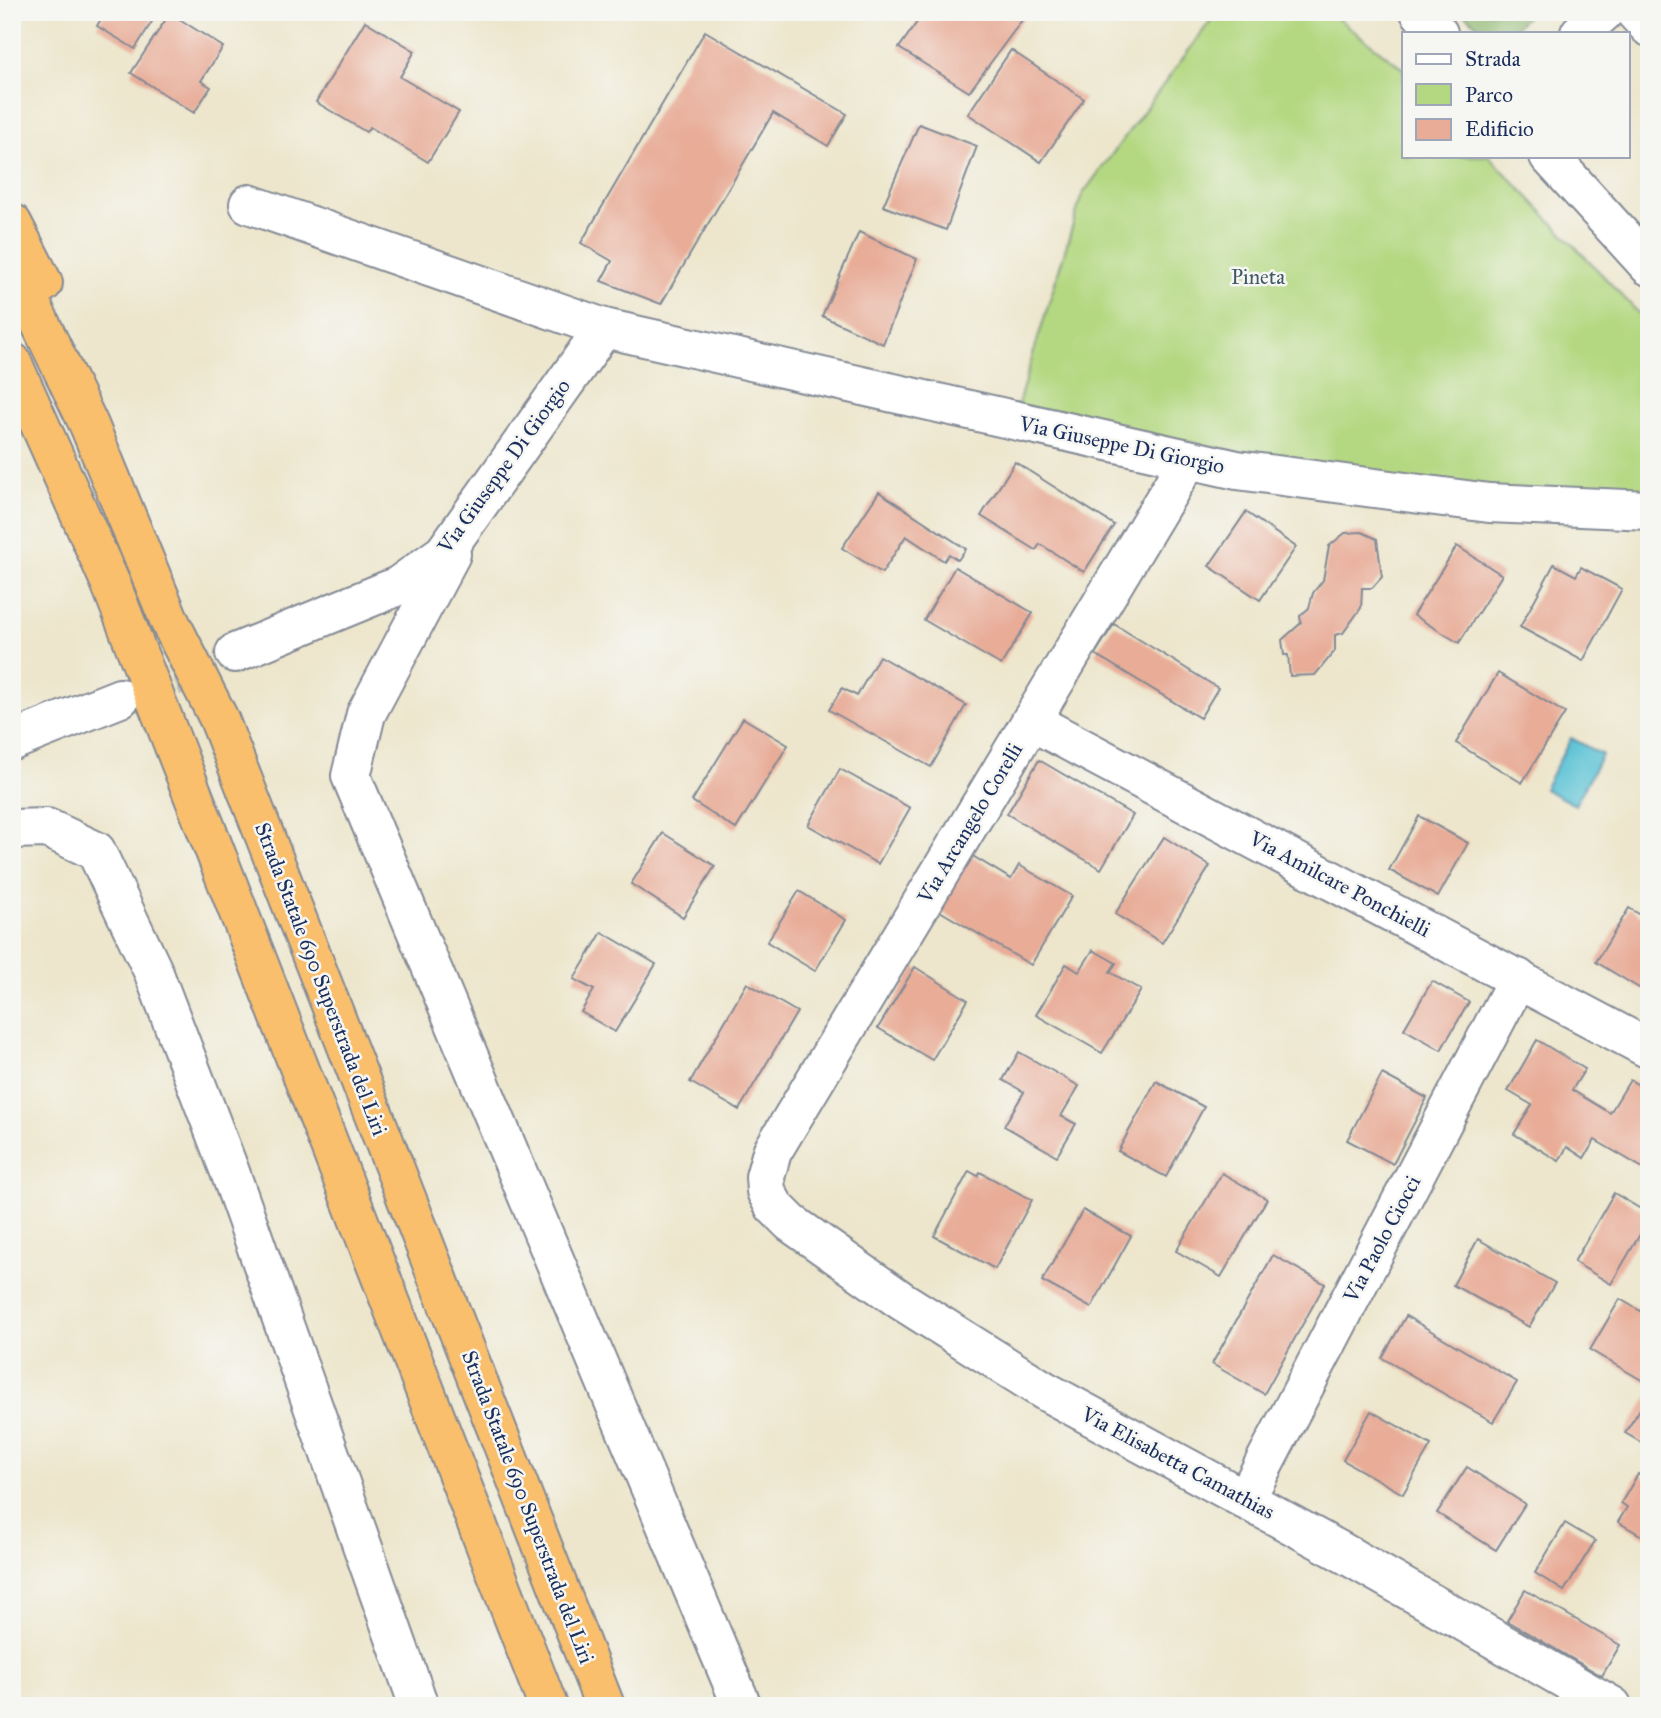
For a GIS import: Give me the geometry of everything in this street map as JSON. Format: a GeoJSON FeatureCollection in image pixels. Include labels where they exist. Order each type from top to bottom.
{"type":"FeatureCollection","features":[{"type":"Feature","properties":{"kind":"highway"},"geometry":{"type":"LineString","coordinates":[[12,223],[62,320],[126,460],[189,615],[219,719]]}},
{"type":"Feature","properties":{"kind":"highway","name":"Strada Statale 690 Superstrada del Liri"},"geometry":{"type":"LineString","coordinates":[[12,264],[89,425],[170,622],[219,719],[605,1706]]}},
{"type":"Feature","properties":{"kind":"highway"},"geometry":{"type":"LineString","coordinates":[[12,362],[110,582],[548,1706]]}},
{"type":"Feature","properties":{"kind":"street"},"geometry":{"type":"LineString","coordinates":[[1420,12],[1437,32]]}},
{"type":"Feature","properties":{"kind":"street"},"geometry":{"type":"LineString","coordinates":[[1581,32],[1604,12]]}},
{"type":"Feature","properties":{"kind":"street"},"geometry":{"type":"LineString","coordinates":[[1635,12],[1649,27]]}},
{"type":"Feature","properties":{"kind":"street"},"geometry":{"type":"LineString","coordinates":[[1551,158],[1649,266]]}},
{"type":"Feature","properties":{"kind":"street","name":"Via Giuseppe Di Giorgio"},"geometry":{"type":"LineString","coordinates":[[249,204],[604,328],[1188,460],[1294,479],[1426,497],[1489,503],[1649,509]]}},
{"type":"Feature","properties":{"kind":"street","name":"Via Giuseppe Di Giorgio"},"geometry":{"type":"LineString","coordinates":[[235,653],[398,586],[444,553],[467,525],[522,441],[604,328]]}},
{"type":"Feature","properties":{"kind":"street","name":"Via Arcangelo Corelli"},"geometry":{"type":"LineString","coordinates":[[766,1191],[765,1169],[772,1152],[1188,460]]}},
{"type":"Feature","properties":{"kind":"street"},"geometry":{"type":"LineString","coordinates":[[467,525],[366,714],[351,776],[743,1706]]}},
{"type":"Feature","properties":{"kind":"street"},"geometry":{"type":"LineString","coordinates":[[12,741],[120,698]]}},
{"type":"Feature","properties":{"kind":"street","name":"Via Amilcare Ponchielli"},"geometry":{"type":"LineString","coordinates":[[1031,722],[1649,1048]]}},
{"type":"Feature","properties":{"kind":"street"},"geometry":{"type":"LineString","coordinates":[[12,829],[47,828],[96,851],[153,971],[230,1172],[419,1706]]}},
{"type":"Feature","properties":{"kind":"street","name":"Via Paolo Ciocci"},"geometry":{"type":"LineString","coordinates":[[1245,1500],[1518,978]]}},
{"type":"Feature","properties":{"kind":"street","name":"Via Elisabetta Camathias"},"geometry":{"type":"LineString","coordinates":[[766,1191],[774,1206],[791,1223],[972,1347],[1045,1391],[1612,1706]]}},
{"type":"Feature","properties":{"kind":"green space","name":"Pineta"},"geometry":{"type":"Polygon","coordinates":[[[1217,12],[1329,12],[1402,67],[1402,158],[1491,158],[1649,324],[1649,510],[1489,503],[1017,407],[1082,195],[1217,12]]]}},
{"type":"Feature","properties":{"kind":"green space"},"geometry":{"type":"Polygon","coordinates":[[[1461,12],[1531,12],[1511,32],[1486,32],[1461,12]]]}},
{"type":"Feature","properties":{"kind":"water"},"geometry":{"type":"Polygon","coordinates":[[[1571,738],[1602,755],[1575,805],[1544,789],[1571,738]]]}},
{"type":"Feature","properties":{"kind":"building"},"geometry":{"type":"Polygon","coordinates":[[[105,12],[158,12],[135,49],[97,26],[105,12]]]}},
{"type":"Feature","properties":{"kind":"building"},"geometry":{"type":"Polygon","coordinates":[[[924,12],[1021,12],[1025,16],[969,92],[899,48],[924,12]]]}},
{"type":"Feature","properties":{"kind":"building"},"geometry":{"type":"Polygon","coordinates":[[[170,13],[223,47],[201,81],[211,87],[194,113],[131,73],[170,13]]]}},
{"type":"Feature","properties":{"kind":"building"},"geometry":{"type":"Polygon","coordinates":[[[365,21],[415,51],[400,77],[459,112],[428,162],[370,127],[366,132],[316,102],[365,21]]]}},
{"type":"Feature","properties":{"kind":"building"},"geometry":{"type":"Polygon","coordinates":[[[705,31],[847,114],[828,146],[773,113],[661,304],[601,281],[612,261],[581,243],[705,31]]]}},
{"type":"Feature","properties":{"kind":"building"},"geometry":{"type":"Polygon","coordinates":[[[1011,50],[1084,99],[1041,162],[968,114],[1011,50]]]}},
{"type":"Feature","properties":{"kind":"building"},"geometry":{"type":"Polygon","coordinates":[[[919,124],[977,146],[946,230],[883,206],[919,124]]]}},
{"type":"Feature","properties":{"kind":"building"},"geometry":{"type":"Polygon","coordinates":[[[859,232],[917,259],[883,344],[822,316],[859,232]]]}},
{"type":"Feature","properties":{"kind":"building"},"geometry":{"type":"Polygon","coordinates":[[[1015,462],[1114,525],[1084,572],[1040,544],[1036,550],[981,516],[1015,462]]]}},
{"type":"Feature","properties":{"kind":"building"},"geometry":{"type":"Polygon","coordinates":[[[879,492],[966,549],[958,560],[949,554],[944,561],[906,536],[882,573],[842,548],[879,492]]]}},
{"type":"Feature","properties":{"kind":"building"},"geometry":{"type":"Polygon","coordinates":[[[1246,512],[1296,547],[1260,600],[1209,566],[1246,512]]]}},
{"type":"Feature","properties":{"kind":"building"},"geometry":{"type":"Polygon","coordinates":[[[1362,532],[1377,539],[1382,577],[1372,588],[1362,588],[1361,608],[1343,633],[1335,635],[1335,651],[1315,675],[1290,676],[1288,655],[1284,655],[1282,640],[1301,623],[1300,616],[1309,608],[1313,593],[1323,580],[1329,546],[1345,533],[1362,532]]]}},
{"type":"Feature","properties":{"kind":"building"},"geometry":{"type":"Polygon","coordinates":[[[1457,546],[1502,575],[1459,643],[1413,615],[1457,546]]]}},
{"type":"Feature","properties":{"kind":"building"},"geometry":{"type":"Polygon","coordinates":[[[1554,564],[1576,576],[1581,567],[1622,589],[1583,661],[1520,627],[1554,564]]]}},
{"type":"Feature","properties":{"kind":"building"},"geometry":{"type":"Polygon","coordinates":[[[955,567],[1033,613],[1001,665],[924,620],[955,567]]]}},
{"type":"Feature","properties":{"kind":"building"},"geometry":{"type":"Polygon","coordinates":[[[1114,624],[1218,688],[1200,718],[1095,654],[1114,624]]]}},
{"type":"Feature","properties":{"kind":"building"},"geometry":{"type":"Polygon","coordinates":[[[879,656],[966,705],[931,767],[829,710],[842,688],[857,696],[879,656]]]}},
{"type":"Feature","properties":{"kind":"building"},"geometry":{"type":"Polygon","coordinates":[[[1498,673],[1565,713],[1522,783],[1456,743],[1498,673]]]}},
{"type":"Feature","properties":{"kind":"building"},"geometry":{"type":"Polygon","coordinates":[[[743,718],[788,745],[736,829],[692,801],[743,718]]]}},
{"type":"Feature","properties":{"kind":"building"},"geometry":{"type":"Polygon","coordinates":[[[1039,760],[1133,815],[1101,869],[1007,814],[1039,760]]]}},
{"type":"Feature","properties":{"kind":"building"},"geometry":{"type":"Polygon","coordinates":[[[840,769],[910,808],[878,864],[808,825],[840,769]]]}},
{"type":"Feature","properties":{"kind":"building"},"geometry":{"type":"Polygon","coordinates":[[[1419,816],[1468,843],[1438,897],[1389,870],[1419,816]]]}},
{"type":"Feature","properties":{"kind":"building"},"geometry":{"type":"Polygon","coordinates":[[[663,833],[715,866],[683,917],[631,884],[663,833]]]}},
{"type":"Feature","properties":{"kind":"building"},"geometry":{"type":"Polygon","coordinates":[[[1164,837],[1210,866],[1162,943],[1115,914],[1164,837]]]}},
{"type":"Feature","properties":{"kind":"building"},"geometry":{"type":"Polygon","coordinates":[[[966,852],[1011,879],[1019,865],[1072,896],[1031,965],[933,907],[966,852]]]}},
{"type":"Feature","properties":{"kind":"building"},"geometry":{"type":"Polygon","coordinates":[[[799,891],[846,920],[815,971],[767,942],[799,891]]]}},
{"type":"Feature","properties":{"kind":"building"},"geometry":{"type":"Polygon","coordinates":[[[1629,908],[1649,920],[1649,994],[1596,962],[1629,908]]]}},
{"type":"Feature","properties":{"kind":"building"},"geometry":{"type":"Polygon","coordinates":[[[602,932],[656,964],[615,1032],[581,1012],[594,990],[574,979],[602,932]]]}},
{"type":"Feature","properties":{"kind":"building"},"geometry":{"type":"Polygon","coordinates":[[[1093,950],[1116,963],[1110,972],[1141,990],[1102,1053],[1036,1015],[1066,964],[1079,972],[1093,950]]]}},
{"type":"Feature","properties":{"kind":"building"},"geometry":{"type":"Polygon","coordinates":[[[915,967],[968,1000],[932,1060],[878,1028],[915,967]]]}},
{"type":"Feature","properties":{"kind":"building"},"geometry":{"type":"Polygon","coordinates":[[[1432,981],[1469,1002],[1441,1050],[1404,1029],[1432,981]]]}},
{"type":"Feature","properties":{"kind":"building"},"geometry":{"type":"Polygon","coordinates":[[[747,983],[797,1012],[739,1110],[690,1082],[747,983]]]}},
{"type":"Feature","properties":{"kind":"building"},"geometry":{"type":"Polygon","coordinates":[[[1537,1040],[1585,1069],[1572,1090],[1610,1113],[1630,1080],[1649,1091],[1648,1171],[1595,1140],[1584,1158],[1567,1147],[1559,1161],[1514,1134],[1532,1105],[1508,1091],[1537,1040]]]}},
{"type":"Feature","properties":{"kind":"building"},"geometry":{"type":"Polygon","coordinates":[[[1019,1052],[1079,1086],[1061,1116],[1076,1124],[1057,1156],[1004,1126],[1024,1092],[1003,1080],[1019,1052]]]}},
{"type":"Feature","properties":{"kind":"building"},"geometry":{"type":"Polygon","coordinates":[[[1382,1074],[1427,1098],[1393,1164],[1347,1140],[1382,1074]]]}},
{"type":"Feature","properties":{"kind":"building"},"geometry":{"type":"Polygon","coordinates":[[[1156,1081],[1204,1107],[1166,1177],[1118,1151],[1156,1081]]]}},
{"type":"Feature","properties":{"kind":"building"},"geometry":{"type":"Polygon","coordinates":[[[969,1171],[978,1176],[980,1172],[1032,1200],[995,1269],[934,1236],[969,1171]]]}},
{"type":"Feature","properties":{"kind":"building"},"geometry":{"type":"Polygon","coordinates":[[[1222,1173],[1267,1199],[1221,1277],[1176,1251],[1222,1173]]]}},
{"type":"Feature","properties":{"kind":"building"},"geometry":{"type":"Polygon","coordinates":[[[1614,1193],[1649,1214],[1649,1219],[1611,1284],[1574,1262],[1614,1193]]]}},
{"type":"Feature","properties":{"kind":"building"},"geometry":{"type":"Polygon","coordinates":[[[1083,1210],[1131,1236],[1091,1308],[1042,1281],[1083,1210]]]}},
{"type":"Feature","properties":{"kind":"building"},"geometry":{"type":"Polygon","coordinates":[[[1478,1239],[1555,1283],[1529,1327],[1453,1285],[1478,1239]]]}},
{"type":"Feature","properties":{"kind":"building"},"geometry":{"type":"Polygon","coordinates":[[[1273,1255],[1325,1284],[1264,1394],[1212,1364],[1273,1255]]]}},
{"type":"Feature","properties":{"kind":"building"},"geometry":{"type":"Polygon","coordinates":[[[1620,1299],[1649,1316],[1649,1376],[1645,1382],[1590,1350],[1620,1299]]]}},
{"type":"Feature","properties":{"kind":"building"},"geometry":{"type":"Polygon","coordinates":[[[1406,1316],[1517,1382],[1493,1422],[1382,1358],[1406,1316]]]}},
{"type":"Feature","properties":{"kind":"building"},"geometry":{"type":"Polygon","coordinates":[[[1649,1395],[1649,1447],[1625,1433],[1649,1395]]]}},
{"type":"Feature","properties":{"kind":"building"},"geometry":{"type":"Polygon","coordinates":[[[1371,1411],[1431,1445],[1403,1494],[1343,1460],[1371,1411]]]}},
{"type":"Feature","properties":{"kind":"building"},"geometry":{"type":"Polygon","coordinates":[[[1467,1467],[1525,1504],[1496,1550],[1437,1513],[1467,1467]]]}},
{"type":"Feature","properties":{"kind":"building"},"geometry":{"type":"Polygon","coordinates":[[[1638,1474],[1649,1480],[1649,1540],[1618,1522],[1627,1507],[1621,1503],[1638,1474]]]}},
{"type":"Feature","properties":{"kind":"building"},"geometry":{"type":"Polygon","coordinates":[[[1565,1523],[1595,1541],[1564,1591],[1535,1573],[1565,1523]]]}},
{"type":"Feature","properties":{"kind":"building"},"geometry":{"type":"Polygon","coordinates":[[[1525,1590],[1620,1645],[1602,1676],[1507,1621],[1525,1590]]]}},
{"type":"Feature","properties":{"kind":"tunnel"},"geometry":{"type":"LineString","coordinates":[[120,698],[235,653]]}}]}
